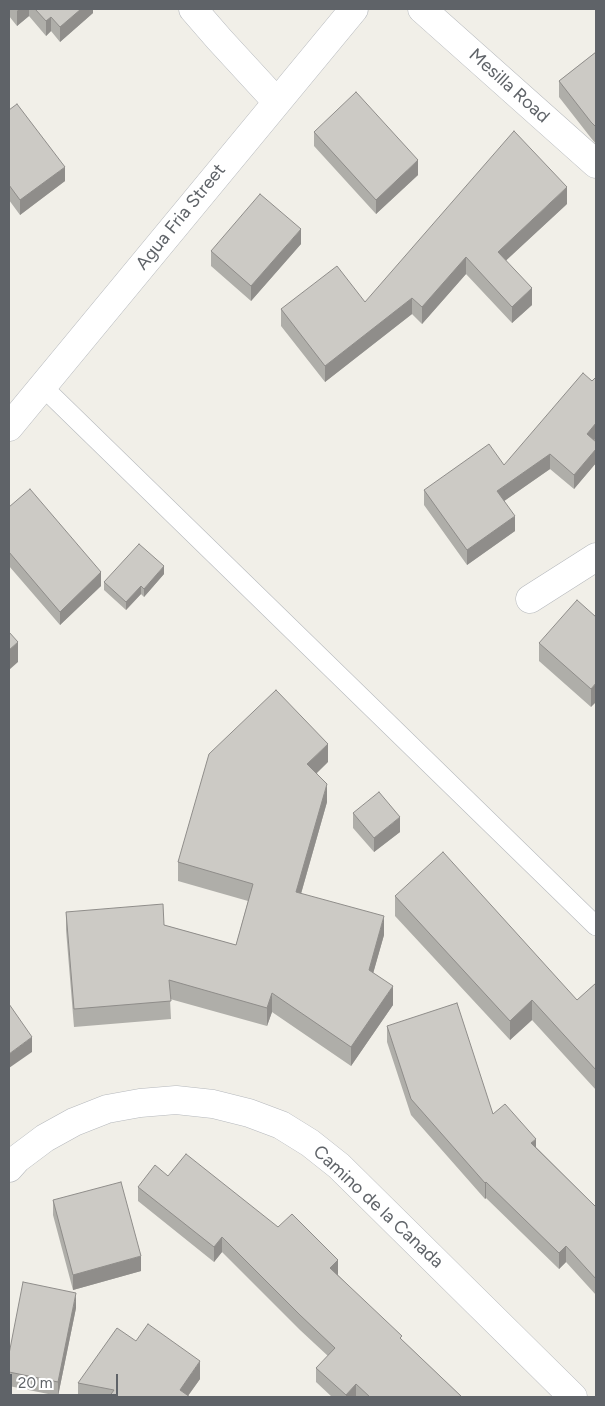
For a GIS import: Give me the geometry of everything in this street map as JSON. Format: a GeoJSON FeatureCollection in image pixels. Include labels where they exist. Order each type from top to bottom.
{"type":"FeatureCollection","features":[{"type":"Feature","properties":{"kind":"street"},"geometry":{"type":"LineString","coordinates":[[192,9],[276,100]]}},
{"type":"Feature","properties":{"kind":"street","name":"Agua Fria Street"},"geometry":{"type":"LineString","coordinates":[[9,427],[276,100],[354,9]]}},
{"type":"Feature","properties":{"kind":"street","name":"Mesilla Road"},"geometry":{"type":"LineString","coordinates":[[422,9],[596,164]]}},
{"type":"Feature","properties":{"kind":"street"},"geometry":{"type":"LineString","coordinates":[[530,599],[596,557]]}},
{"type":"Feature","properties":{"kind":"street","name":"Camino de la Canada"},"geometry":{"type":"LineString","coordinates":[[9,1168],[17,1159],[46,1138],[74,1122],[107,1109],[140,1103],[176,1100],[212,1104],[249,1113],[281,1125],[310,1143],[339,1166],[573,1397]]}},
{"type":"Feature","properties":{"kind":"lane"},"geometry":{"type":"LineString","coordinates":[[43,387],[596,926]]}},
{"type":"Feature","properties":{"kind":"building"},"geometry":{"type":"Polygon","coordinates":[[[35,9],[81,9],[60,27],[51,17],[46,21],[35,9]]]}},
{"type":"Feature","properties":{"kind":"building"},"geometry":{"type":"Polygon","coordinates":[[[596,52],[596,127],[559,81],[596,52]]]}},
{"type":"Feature","properties":{"kind":"building"},"geometry":{"type":"Polygon","coordinates":[[[356,92],[418,160],[376,200],[314,132],[356,92]]]}},
{"type":"Feature","properties":{"kind":"building"},"geometry":{"type":"Polygon","coordinates":[[[17,104],[65,167],[20,200],[9,185],[9,110],[17,104]]]}},
{"type":"Feature","properties":{"kind":"building"},"geometry":{"type":"Polygon","coordinates":[[[514,131],[567,187],[498,252],[532,288],[512,307],[466,257],[422,307],[412,298],[325,366],[281,309],[337,266],[365,302],[514,131]]]}},
{"type":"Feature","properties":{"kind":"building"},"geometry":{"type":"Polygon","coordinates":[[[260,194],[301,229],[251,286],[211,251],[260,194]]]}},
{"type":"Feature","properties":{"kind":"building"},"geometry":{"type":"Polygon","coordinates":[[[583,373],[592,381],[596,377],[596,423],[587,434],[596,442],[596,449],[574,475],[550,454],[497,491],[515,516],[467,550],[424,490],[489,444],[504,465],[583,373]]]}},
{"type":"Feature","properties":{"kind":"building"},"geometry":{"type":"Polygon","coordinates":[[[30,489],[101,572],[60,612],[9,552],[9,507],[30,489]]]}},
{"type":"Feature","properties":{"kind":"building"},"geometry":{"type":"Polygon","coordinates":[[[139,544],[164,566],[144,589],[141,586],[126,602],[104,582],[139,544]]]}},
{"type":"Feature","properties":{"kind":"building"},"geometry":{"type":"Polygon","coordinates":[[[577,600],[596,617],[596,683],[591,689],[539,643],[577,600]]]}},
{"type":"Feature","properties":{"kind":"building"},"geometry":{"type":"Polygon","coordinates":[[[9,632],[18,642],[9,650],[9,632]]]}},
{"type":"Feature","properties":{"kind":"building"},"geometry":{"type":"Polygon","coordinates":[[[276,690],[328,744],[307,764],[327,784],[296,892],[384,916],[369,970],[393,986],[351,1047],[272,993],[267,1008],[169,980],[171,1001],[74,1009],[66,912],[163,904],[164,925],[236,945],[253,884],[178,862],[209,754],[276,690]]]}},
{"type":"Feature","properties":{"kind":"building"},"geometry":{"type":"Polygon","coordinates":[[[379,792],[400,817],[374,838],[353,813],[379,792]]]}},
{"type":"Feature","properties":{"kind":"building"},"geometry":{"type":"Polygon","coordinates":[[[443,852],[577,1000],[596,983],[596,1070],[532,1000],[510,1021],[395,896],[443,852]]]}},
{"type":"Feature","properties":{"kind":"building"},"geometry":{"type":"Polygon","coordinates":[[[457,1003],[493,1114],[505,1104],[536,1139],[531,1143],[596,1207],[596,1279],[566,1246],[559,1253],[485,1183],[411,1099],[387,1026],[457,1003]]]}},
{"type":"Feature","properties":{"kind":"building"},"geometry":{"type":"Polygon","coordinates":[[[9,1004],[32,1037],[9,1054],[9,1004]]]}},
{"type":"Feature","properties":{"kind":"building"},"geometry":{"type":"Polygon","coordinates":[[[186,1154],[278,1227],[292,1214],[338,1260],[330,1268],[402,1336],[400,1338],[462,1397],[370,1397],[356,1384],[346,1395],[316,1368],[335,1348],[222,1237],[214,1247],[138,1187],[155,1165],[168,1176],[186,1154]]]}},
{"type":"Feature","properties":{"kind":"building"},"geometry":{"type":"Polygon","coordinates":[[[121,1182],[141,1256],[73,1275],[53,1200],[121,1182]]]}},
{"type":"Feature","properties":{"kind":"building"},"geometry":{"type":"Polygon","coordinates":[[[23,1282],[76,1293],[58,1382],[9,1372],[9,1354],[23,1282]]]}},
{"type":"Feature","properties":{"kind":"building"},"geometry":{"type":"Polygon","coordinates":[[[148,1324],[200,1361],[180,1390],[190,1397],[109,1397],[114,1390],[78,1383],[117,1328],[136,1341],[148,1324]]]}}]}
